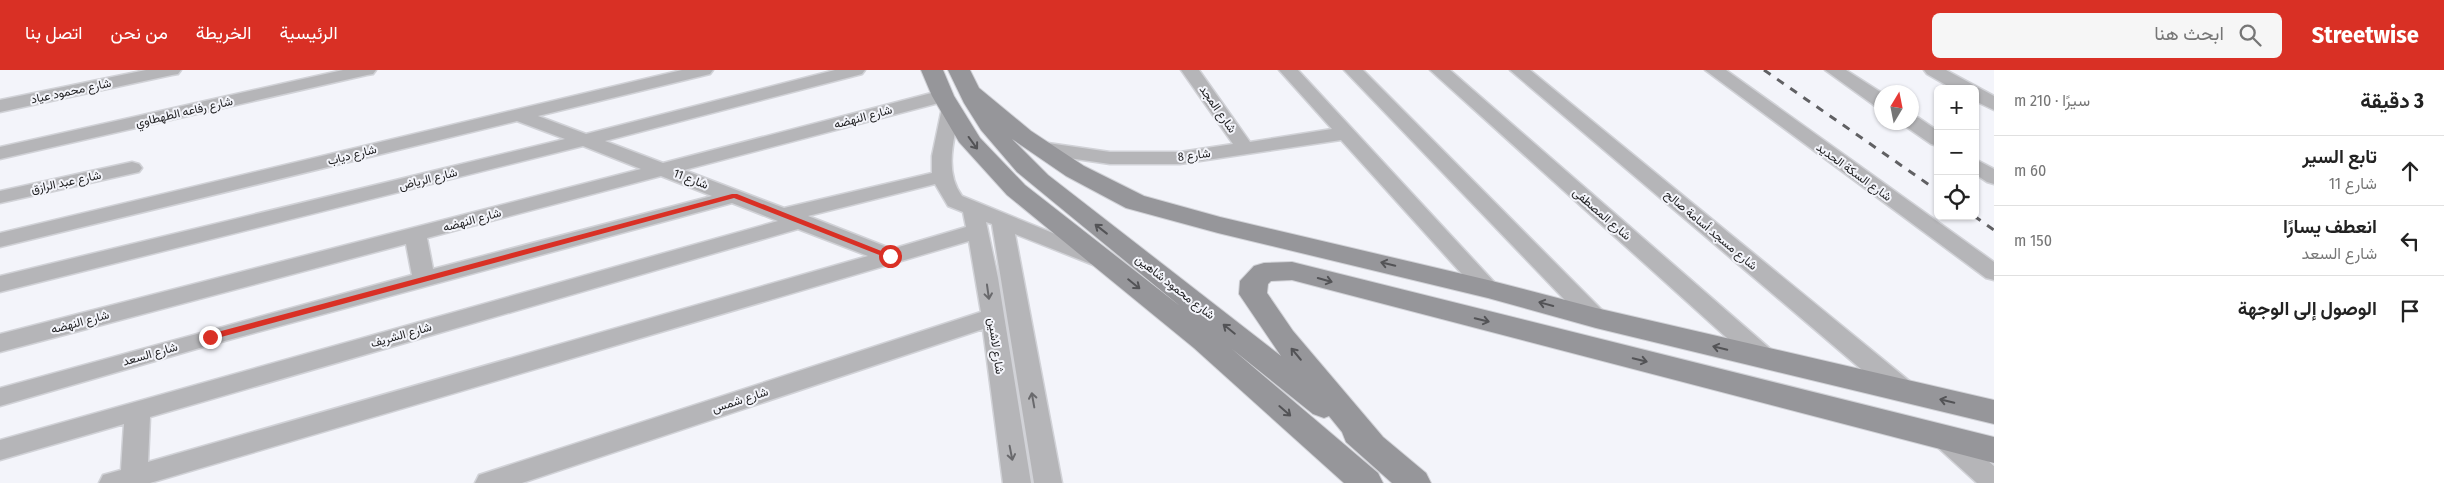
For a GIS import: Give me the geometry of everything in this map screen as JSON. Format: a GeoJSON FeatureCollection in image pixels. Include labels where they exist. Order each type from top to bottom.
{"type":"FeatureCollection","features":[{"type":"Feature","properties":{"kind":"street","name":"شارع محمود عياد"},"geometry":{"type":"LineString","coordinates":[[0,106],[172,70]]}},
{"type":"Feature","properties":{"kind":"street","name":"شارع رفاعه الطهطاوي"},"geometry":{"type":"LineString","coordinates":[[0,153],[309,76],[368,70]]}},
{"type":"Feature","properties":{"kind":"street","name":"شارع دياب"},"geometry":{"type":"LineString","coordinates":[[0,240],[704,70]]}},
{"type":"Feature","properties":{"kind":"street","name":"شارع الرياض"},"geometry":{"type":"LineString","coordinates":[[0,284],[585,140],[856,70]]}},
{"type":"Feature","properties":{"kind":"street","name":"شارع محمود شاهين"},"geometry":{"type":"LineString","coordinates":[[932,70],[956,91],[1019,162],[1039,180],[1217,320],[1371,445],[1414,483]]}},
{"type":"Feature","properties":{"kind":"street","name":"شارع المجد"},"geometry":{"type":"LineString","coordinates":[[1190,70],[1245,148]]}},
{"type":"Feature","properties":{"kind":"street"},"geometry":{"type":"LineString","coordinates":[[1288,70],[1488,289]]}},
{"type":"Feature","properties":{"kind":"street"},"geometry":{"type":"LineString","coordinates":[[1353,70],[1596,318]]}},
{"type":"Feature","properties":{"kind":"street","name":"شارع المصطفى"},"geometry":{"type":"LineString","coordinates":[[1439,70],[1766,359]]}},
{"type":"Feature","properties":{"kind":"street","name":"شارع مسجد أسامة صالح"},"geometry":{"type":"LineString","coordinates":[[1518,70],[1904,391]]}},
{"type":"Feature","properties":{"kind":"street","name":"شارع السكة الحديد"},"geometry":{"type":"LineString","coordinates":[[1714,70],[1994,273]]}},
{"type":"Feature","properties":{"kind":"street"},"geometry":{"type":"LineString","coordinates":[[1834,70],[1874,97]]}},
{"type":"Feature","properties":{"kind":"street"},"geometry":{"type":"LineString","coordinates":[[1934,70],[1960,85]]}},
{"type":"Feature","properties":{"kind":"street","name":"شارع محمود شاهين"},"geometry":{"type":"LineString","coordinates":[[956,91],[971,142],[991,166],[1040,211],[1204,341],[1366,483]]}},
{"type":"Feature","properties":{"kind":"street"},"geometry":{"type":"LineString","coordinates":[[976,220],[947,193],[940,177],[956,91],[1074,172],[1135,202],[1218,225],[1488,289],[1596,318],[1994,412]]}},
{"type":"Feature","properties":{"kind":"street","name":"شارع النهضه"},"geometry":{"type":"LineString","coordinates":[[0,343],[956,91]]}},
{"type":"Feature","properties":{"kind":"street"},"geometry":{"type":"LineString","coordinates":[[1979,95],[1994,104]]}},
{"type":"Feature","properties":{"kind":"street","name":"شارع 11"},"geometry":{"type":"LineString","coordinates":[[519,115],[890,256]]}},
{"type":"Feature","properties":{"kind":"street"},"geometry":{"type":"LineString","coordinates":[[1919,127],[1934,137]]}},
{"type":"Feature","properties":{"kind":"street","name":"شارع 8"},"geometry":{"type":"LineString","coordinates":[[1041,148],[1084,155],[1145,159],[1180,158],[1346,134]]}},
{"type":"Feature","properties":{"kind":"street","name":"شارع عبد الرازق"},"geometry":{"type":"LineString","coordinates":[[0,197],[132,168]]}},
{"type":"Feature","properties":{"kind":"street"},"geometry":{"type":"LineString","coordinates":[[1979,168],[1994,178]]}},
{"type":"Feature","properties":{"kind":"street","name":"شارع الشريف"},"geometry":{"type":"LineString","coordinates":[[0,450],[793,218],[940,177]]}},
{"type":"Feature","properties":{"kind":"street","name":"شارع السعد"},"geometry":{"type":"LineString","coordinates":[[0,397],[424,279],[735,196]]}},
{"type":"Feature","properties":{"kind":"street"},"geometry":{"type":"LineString","coordinates":[[138,410],[123,480],[890,256],[976,220],[1002,221],[1109,264]]}},
{"type":"Feature","properties":{"kind":"street","name":"شارع لاشين"},"geometry":{"type":"LineString","coordinates":[[976,220],[983,254],[1010,448],[1017,483]]}},
{"type":"Feature","properties":{"kind":"street"},"geometry":{"type":"LineString","coordinates":[[1002,221],[1048,483]]}},
{"type":"Feature","properties":{"kind":"street"},"geometry":{"type":"LineString","coordinates":[[415,234],[424,279]]}},
{"type":"Feature","properties":{"kind":"street"},"geometry":{"type":"LineString","coordinates":[[983,254],[1008,254]]}},
{"type":"Feature","properties":{"kind":"street"},"geometry":{"type":"LineString","coordinates":[[1371,445],[1283,338],[1253,294],[1254,281],[1264,272],[1292,271],[1994,450]]}},
{"type":"Feature","properties":{"kind":"street","name":"شارع شمس"},"geometry":{"type":"LineString","coordinates":[[489,483],[992,317]]}},
{"type":"Feature","properties":{"kind":"street"},"geometry":{"type":"LineString","coordinates":[[1943,437],[1994,482]]}},
{"type":"Feature","properties":{"kind":"railway"},"geometry":{"type":"LineString","coordinates":[[1764,70],[1934,188]]}},
{"type":"Feature","properties":{"kind":"railway"},"geometry":{"type":"LineString","coordinates":[[1979,220],[1994,230]]}},
{"type":"Feature","properties":{"kind":"route"},"geometry":{"type":"LineString","coordinates":[[210,337],[735,196],[890,256]]}}]}
